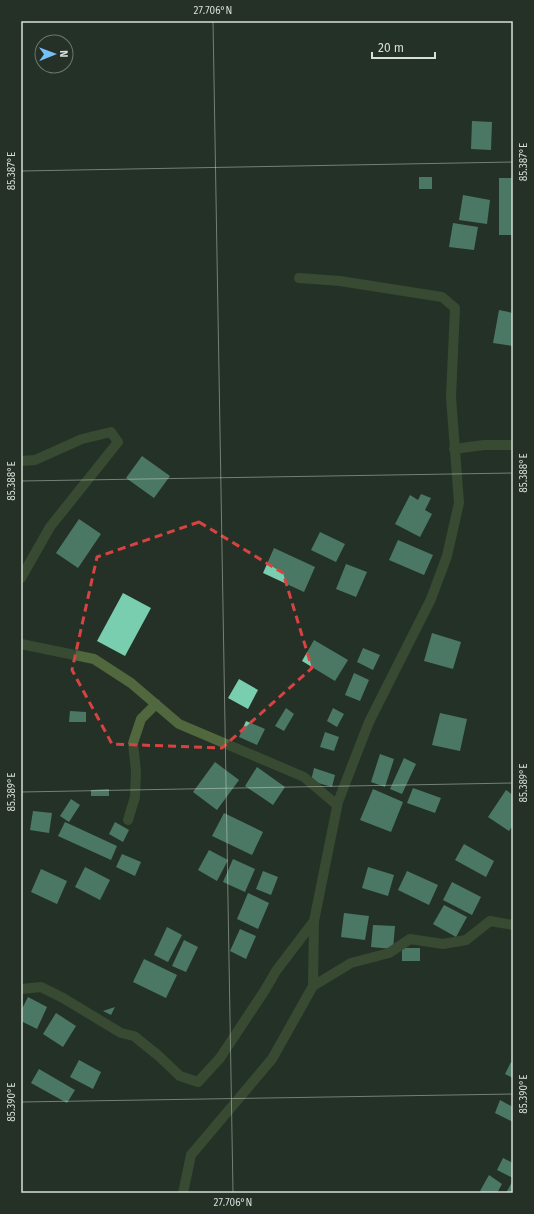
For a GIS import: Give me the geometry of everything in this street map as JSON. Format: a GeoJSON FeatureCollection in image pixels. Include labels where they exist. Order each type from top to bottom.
{"type":"FeatureCollection","features":[{"type":"Feature","properties":{"kind":"street"},"geometry":{"type":"LineString","coordinates":[[183,1193],[191,1155],[272,1059],[313,986],[314,921],[337,805],[368,722],[431,599],[447,556],[459,503],[451,397],[455,308],[442,297],[340,281],[299,278]]}},
{"type":"Feature","properties":{"kind":"street"},"geometry":{"type":"LineString","coordinates":[[21,461],[35,460],[82,439],[111,432],[118,442],[50,527],[21,578]]}},
{"type":"Feature","properties":{"kind":"street"},"geometry":{"type":"LineString","coordinates":[[454,449],[484,445],[513,445]]}},
{"type":"Feature","properties":{"kind":"street"},"geometry":{"type":"LineString","coordinates":[[21,644],[94,659],[131,683],[179,724],[304,777],[337,805]]}},
{"type":"Feature","properties":{"kind":"street"},"geometry":{"type":"LineString","coordinates":[[128,820],[135,797],[136,771],[133,743],[141,719],[156,704]]}},
{"type":"Feature","properties":{"kind":"street"},"geometry":{"type":"LineString","coordinates":[[21,989],[41,987],[63,998],[121,1033],[134,1036],[160,1057],[180,1076],[198,1082],[220,1058],[276,971],[314,921]]}},
{"type":"Feature","properties":{"kind":"street"},"geometry":{"type":"LineString","coordinates":[[313,986],[351,963],[389,953],[410,939],[443,944],[466,940],[490,921],[513,925]]}},
{"type":"Feature","properties":{"kind":"highlighted area"},"geometry":{"type":"Polygon","coordinates":[[[199,522],[283,573],[312,668],[222,748],[112,744],[72,670],[97,557],[199,522]]]}},
{"type":"Feature","properties":{"kind":"building"},"geometry":{"type":"Polygon","coordinates":[[[472,121],[492,122],[491,150],[471,149],[472,121]]]}},
{"type":"Feature","properties":{"kind":"building"},"geometry":{"type":"Polygon","coordinates":[[[419,177],[432,177],[432,189],[419,189],[419,177]]]}},
{"type":"Feature","properties":{"kind":"building"},"geometry":{"type":"Polygon","coordinates":[[[499,178],[513,178],[513,235],[499,235],[499,178]]]}},
{"type":"Feature","properties":{"kind":"building"},"geometry":{"type":"Polygon","coordinates":[[[463,195],[490,200],[487,224],[459,220],[463,195]]]}},
{"type":"Feature","properties":{"kind":"building"},"geometry":{"type":"Polygon","coordinates":[[[453,223],[478,227],[474,250],[449,247],[453,223]]]}},
{"type":"Feature","properties":{"kind":"building"},"geometry":{"type":"Polygon","coordinates":[[[499,310],[513,313],[513,346],[493,343],[499,310]]]}},
{"type":"Feature","properties":{"kind":"building"},"geometry":{"type":"Polygon","coordinates":[[[142,456],[170,476],[154,498],[126,478],[142,456]]]}},
{"type":"Feature","properties":{"kind":"building"},"geometry":{"type":"Polygon","coordinates":[[[421,494],[431,498],[425,510],[432,514],[420,537],[395,524],[410,495],[418,500],[421,494]]]}},
{"type":"Feature","properties":{"kind":"building"},"geometry":{"type":"Polygon","coordinates":[[[79,519],[101,534],[78,568],[56,553],[79,519]]]}},
{"type":"Feature","properties":{"kind":"building"},"geometry":{"type":"Polygon","coordinates":[[[320,532],[345,544],[336,562],[311,550],[320,532]]]}},
{"type":"Feature","properties":{"kind":"building"},"geometry":{"type":"Polygon","coordinates":[[[398,540],[433,555],[424,575],[389,560],[398,540]]]}},
{"type":"Feature","properties":{"kind":"building"},"geometry":{"type":"Polygon","coordinates":[[[274,548],[315,567],[304,592],[263,573],[274,548]]]}},
{"type":"Feature","properties":{"kind":"building"},"geometry":{"type":"Polygon","coordinates":[[[346,564],[367,572],[356,597],[336,589],[346,564]]]}},
{"type":"Feature","properties":{"kind":"building"},"geometry":{"type":"Polygon","coordinates":[[[123,593],[151,608],[125,656],[97,641],[123,593]]]}},
{"type":"Feature","properties":{"kind":"building"},"geometry":{"type":"Polygon","coordinates":[[[432,633],[461,642],[453,669],[424,661],[432,633]]]}},
{"type":"Feature","properties":{"kind":"building"},"geometry":{"type":"Polygon","coordinates":[[[314,640],[348,660],[335,681],[302,661],[314,640]]]}},
{"type":"Feature","properties":{"kind":"building"},"geometry":{"type":"Polygon","coordinates":[[[363,648],[380,655],[373,670],[357,662],[363,648]]]}},
{"type":"Feature","properties":{"kind":"building"},"geometry":{"type":"Polygon","coordinates":[[[354,673],[369,680],[360,701],[345,695],[354,673]]]}},
{"type":"Feature","properties":{"kind":"building"},"geometry":{"type":"Polygon","coordinates":[[[239,679],[258,690],[248,709],[228,698],[239,679]]]}},
{"type":"Feature","properties":{"kind":"building"},"geometry":{"type":"Polygon","coordinates":[[[286,708],[294,714],[284,731],[275,726],[286,708]]]}},
{"type":"Feature","properties":{"kind":"building"},"geometry":{"type":"Polygon","coordinates":[[[333,708],[344,714],[337,727],[327,721],[333,708]]]}},
{"type":"Feature","properties":{"kind":"building"},"geometry":{"type":"Polygon","coordinates":[[[70,711],[86,712],[86,722],[69,722],[70,711]]]}},
{"type":"Feature","properties":{"kind":"building"},"geometry":{"type":"Polygon","coordinates":[[[440,713],[467,719],[460,751],[432,745],[440,713]]]}},
{"type":"Feature","properties":{"kind":"building"},"geometry":{"type":"Polygon","coordinates":[[[246,721],[265,729],[257,745],[239,737],[246,721]]]}},
{"type":"Feature","properties":{"kind":"building"},"geometry":{"type":"Polygon","coordinates":[[[325,732],[339,737],[334,751],[320,747],[325,732]]]}},
{"type":"Feature","properties":{"kind":"building"},"geometry":{"type":"Polygon","coordinates":[[[380,754],[394,759],[385,787],[371,782],[380,754]]]}},
{"type":"Feature","properties":{"kind":"building"},"geometry":{"type":"Polygon","coordinates":[[[404,758],[416,764],[402,794],[390,789],[404,758]]]}},
{"type":"Feature","properties":{"kind":"building"},"geometry":{"type":"Polygon","coordinates":[[[215,762],[239,780],[217,810],[193,792],[215,762]]]}},
{"type":"Feature","properties":{"kind":"building"},"geometry":{"type":"Polygon","coordinates":[[[257,767],[285,787],[273,805],[245,786],[257,767]]]}},
{"type":"Feature","properties":{"kind":"building"},"geometry":{"type":"Polygon","coordinates":[[[314,768],[335,775],[332,787],[311,781],[314,768]]]}},
{"type":"Feature","properties":{"kind":"building"},"geometry":{"type":"Polygon","coordinates":[[[413,788],[441,798],[435,813],[407,803],[413,788]]]}},
{"type":"Feature","properties":{"kind":"building"},"geometry":{"type":"Polygon","coordinates":[[[109,789],[109,796],[91,796],[91,790],[109,789]]]}},
{"type":"Feature","properties":{"kind":"building"},"geometry":{"type":"Polygon","coordinates":[[[373,789],[403,802],[391,832],[360,820],[373,789]]]}},
{"type":"Feature","properties":{"kind":"building"},"geometry":{"type":"Polygon","coordinates":[[[506,790],[513,795],[513,825],[509,831],[488,817],[506,790]]]}},
{"type":"Feature","properties":{"kind":"building"},"geometry":{"type":"Polygon","coordinates":[[[71,799],[80,805],[69,822],[60,816],[71,799]]]}},
{"type":"Feature","properties":{"kind":"building"},"geometry":{"type":"Polygon","coordinates":[[[33,811],[52,813],[49,833],[30,830],[33,811]]]}},
{"type":"Feature","properties":{"kind":"building"},"geometry":{"type":"Polygon","coordinates":[[[224,813],[263,832],[252,855],[212,836],[224,813]]]}},
{"type":"Feature","properties":{"kind":"building"},"geometry":{"type":"Polygon","coordinates":[[[65,822],[117,846],[111,860],[58,836],[65,822]]]}},
{"type":"Feature","properties":{"kind":"building"},"geometry":{"type":"Polygon","coordinates":[[[115,822],[129,830],[123,842],[109,834],[115,822]]]}},
{"type":"Feature","properties":{"kind":"building"},"geometry":{"type":"Polygon","coordinates":[[[464,844],[494,861],[486,877],[455,860],[464,844]]]}},
{"type":"Feature","properties":{"kind":"building"},"geometry":{"type":"Polygon","coordinates":[[[209,850],[228,860],[217,881],[198,870],[209,850]]]}},
{"type":"Feature","properties":{"kind":"building"},"geometry":{"type":"Polygon","coordinates":[[[122,854],[141,862],[135,876],[116,867],[122,854]]]}},
{"type":"Feature","properties":{"kind":"building"},"geometry":{"type":"Polygon","coordinates":[[[233,859],[255,869],[245,892],[223,882],[233,859]]]}},
{"type":"Feature","properties":{"kind":"building"},"geometry":{"type":"Polygon","coordinates":[[[85,867],[110,880],[100,900],[75,887],[85,867]]]}},
{"type":"Feature","properties":{"kind":"building"},"geometry":{"type":"Polygon","coordinates":[[[368,867],[394,875],[388,896],[362,888],[368,867]]]}},
{"type":"Feature","properties":{"kind":"building"},"geometry":{"type":"Polygon","coordinates":[[[41,869],[67,881],[57,904],[31,892],[41,869]]]}},
{"type":"Feature","properties":{"kind":"building"},"geometry":{"type":"Polygon","coordinates":[[[263,871],[278,877],[271,895],[256,889],[263,871]]]}},
{"type":"Feature","properties":{"kind":"building"},"geometry":{"type":"Polygon","coordinates":[[[407,871],[438,885],[429,905],[398,890],[407,871]]]}},
{"type":"Feature","properties":{"kind":"building"},"geometry":{"type":"Polygon","coordinates":[[[452,882],[481,897],[472,915],[443,900],[452,882]]]}},
{"type":"Feature","properties":{"kind":"building"},"geometry":{"type":"Polygon","coordinates":[[[248,893],[269,903],[258,929],[237,919],[248,893]]]}},
{"type":"Feature","properties":{"kind":"building"},"geometry":{"type":"Polygon","coordinates":[[[444,905],[467,917],[456,937],[433,924],[444,905]]]}},
{"type":"Feature","properties":{"kind":"building"},"geometry":{"type":"Polygon","coordinates":[[[344,913],[369,916],[365,940],[341,937],[344,913]]]}},
{"type":"Feature","properties":{"kind":"building"},"geometry":{"type":"Polygon","coordinates":[[[373,925],[395,926],[393,949],[371,947],[373,925]]]}},
{"type":"Feature","properties":{"kind":"building"},"geometry":{"type":"Polygon","coordinates":[[[167,927],[182,935],[168,962],[154,955],[167,927]]]}},
{"type":"Feature","properties":{"kind":"building"},"geometry":{"type":"Polygon","coordinates":[[[240,929],[256,936],[246,959],[230,951],[240,929]]]}},
{"type":"Feature","properties":{"kind":"building"},"geometry":{"type":"Polygon","coordinates":[[[184,940],[198,947],[186,972],[172,966],[184,940]]]}},
{"type":"Feature","properties":{"kind":"building"},"geometry":{"type":"Polygon","coordinates":[[[402,948],[420,948],[420,961],[402,961],[402,948]]]}},
{"type":"Feature","properties":{"kind":"building"},"geometry":{"type":"Polygon","coordinates":[[[144,959],[177,975],[166,998],[133,982],[144,959]]]}},
{"type":"Feature","properties":{"kind":"building"},"geometry":{"type":"Polygon","coordinates":[[[28,997],[47,1007],[37,1029],[21,1021],[21,1011],[28,997]]]}},
{"type":"Feature","properties":{"kind":"building"},"geometry":{"type":"Polygon","coordinates":[[[115,1007],[111,1015],[103,1011],[115,1007]]]}},
{"type":"Feature","properties":{"kind":"building"},"geometry":{"type":"Polygon","coordinates":[[[56,1013],[76,1026],[63,1047],[43,1034],[56,1013]]]}},
{"type":"Feature","properties":{"kind":"building"},"geometry":{"type":"Polygon","coordinates":[[[79,1060],[101,1072],[93,1089],[70,1077],[79,1060]]]}},
{"type":"Feature","properties":{"kind":"building"},"geometry":{"type":"Polygon","coordinates":[[[511,1062],[513,1063],[513,1078],[505,1074],[511,1062]]]}},
{"type":"Feature","properties":{"kind":"building"},"geometry":{"type":"Polygon","coordinates":[[[39,1069],[75,1090],[67,1103],[31,1083],[39,1069]]]}},
{"type":"Feature","properties":{"kind":"building"},"geometry":{"type":"Polygon","coordinates":[[[500,1100],[513,1107],[513,1122],[495,1113],[500,1100]]]}},
{"type":"Feature","properties":{"kind":"building"},"geometry":{"type":"Polygon","coordinates":[[[503,1158],[513,1163],[513,1178],[497,1170],[503,1158]]]}},
{"type":"Feature","properties":{"kind":"building"},"geometry":{"type":"Polygon","coordinates":[[[489,1175],[502,1184],[497,1193],[483,1193],[480,1191],[489,1175]]]}},
{"type":"Feature","properties":{"kind":"building"},"geometry":{"type":"Polygon","coordinates":[[[512,1182],[513,1193],[506,1193],[512,1182]]]}}]}
